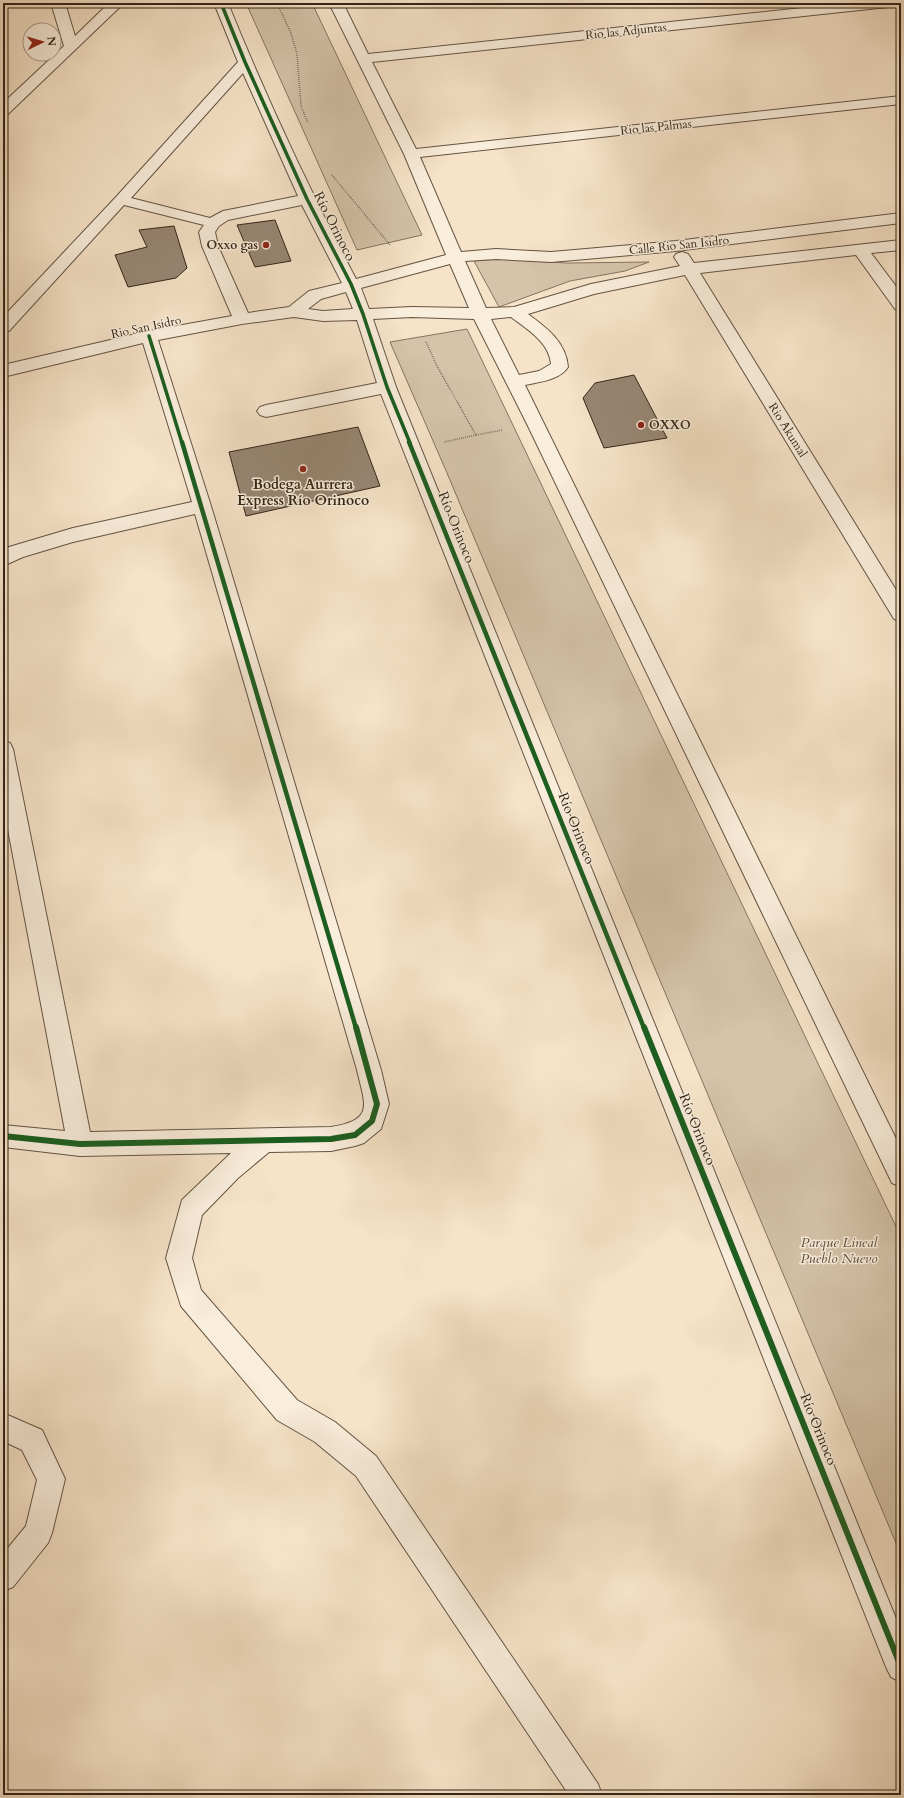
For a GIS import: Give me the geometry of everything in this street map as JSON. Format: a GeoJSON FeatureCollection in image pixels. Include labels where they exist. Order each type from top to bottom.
{"type":"FeatureCollection","features":[{"type":"Feature","properties":{"kind":"street"},"geometry":{"type":"LineString","coordinates":[[58,3],[71,46]]}},
{"type":"Feature","properties":{"kind":"street"},"geometry":{"type":"LineString","coordinates":[[3,111],[117,3]]}},
{"type":"Feature","properties":{"kind":"street","name":"Río Orinoco"},"geometry":{"type":"LineString","coordinates":[[221,3],[245,62],[307,199],[351,284],[363,314],[387,387],[901,1666]]}},
{"type":"Feature","properties":{"kind":"street"},"geometry":{"type":"LineString","coordinates":[[336,3],[411,154],[480,314],[515,381],[901,1175]]}},
{"type":"Feature","properties":{"kind":"street","name":"Rio las Adjuntas"},"geometry":{"type":"LineString","coordinates":[[364,59],[888,3]]}},
{"type":"Feature","properties":{"kind":"street"},"geometry":{"type":"LineString","coordinates":[[3,327],[121,200],[245,62]]}},
{"type":"Feature","properties":{"kind":"street","name":"Rio las Palmas"},"geometry":{"type":"LineString","coordinates":[[411,154],[901,100]]}},
{"type":"Feature","properties":{"kind":"street"},"geometry":{"type":"LineString","coordinates":[[242,319],[210,246],[207,232],[213,223],[223,216],[307,199]]}},
{"type":"Feature","properties":{"kind":"street"},"geometry":{"type":"LineString","coordinates":[[121,200],[213,223]]}},
{"type":"Feature","properties":{"kind":"street","name":"Calle Rio San Isidro"},"geometry":{"type":"LineString","coordinates":[[456,257],[496,254],[551,257],[676,246],[901,218]]}},
{"type":"Feature","properties":{"kind":"street","name":"Calle Rio San Isidro"},"geometry":{"type":"LineString","coordinates":[[480,314],[515,312],[591,289],[688,269],[901,245]]}},
{"type":"Feature","properties":{"kind":"street","name":"Rio Akumal"},"geometry":{"type":"LineString","coordinates":[[676,246],[688,269],[901,614]]}},
{"type":"Feature","properties":{"kind":"street"},"geometry":{"type":"LineString","coordinates":[[861,250],[901,305]]}},
{"type":"Feature","properties":{"kind":"street"},"geometry":{"type":"LineString","coordinates":[[294,312],[315,295],[351,284],[435,264],[456,257]]}},
{"type":"Feature","properties":{"kind":"street","name":"Rio San Isidro"},"geometry":{"type":"LineString","coordinates":[[3,371],[149,336],[242,319],[294,312],[323,316],[412,312],[480,314]]}},
{"type":"Feature","properties":{"kind":"street"},"geometry":{"type":"LineString","coordinates":[[515,312],[554,343],[560,357],[560,367],[553,372],[515,381]]}},
{"type":"Feature","properties":{"kind":"street"},"geometry":{"type":"LineString","coordinates":[[3,1136],[80,1144],[331,1139],[355,1135],[372,1121],[377,1104],[369,1070],[202,506],[149,336]]}},
{"type":"Feature","properties":{"kind":"street"},"geometry":{"type":"LineString","coordinates":[[266,411],[387,387]]}},
{"type":"Feature","properties":{"kind":"street"},"geometry":{"type":"LineString","coordinates":[[3,559],[16,552],[73,534],[202,506]]}},
{"type":"Feature","properties":{"kind":"street"},"geometry":{"type":"LineString","coordinates":[[3,749],[80,1144]]}},
{"type":"Feature","properties":{"kind":"street"},"geometry":{"type":"LineString","coordinates":[[265,1140],[229,1170],[191,1209],[179,1258],[190,1297],[287,1410],[326,1432],[366,1466],[586,1795]]}},
{"type":"Feature","properties":{"kind":"street"},"geometry":{"type":"LineString","coordinates":[[3,1427],[32,1440],[51,1479],[38,1533],[3,1577]]}},
{"type":"Feature","properties":{"kind":"green space"},"geometry":{"type":"Polygon","coordinates":[[[246,3],[312,3],[422,235],[357,250],[246,3]]]}},
{"type":"Feature","properties":{"kind":"green space"},"geometry":{"type":"Polygon","coordinates":[[[499,259],[567,263],[649,262],[625,271],[570,281],[499,307],[474,261],[499,259]]]}},
{"type":"Feature","properties":{"kind":"green space","name":"Parque Lineal Pueblo Nuevo"},"geometry":{"type":"Polygon","coordinates":[[[467,329],[901,1237],[901,1555],[447,473],[390,342],[467,329]]]}},
{"type":"Feature","properties":{"kind":"building"},"geometry":{"type":"Polygon","coordinates":[[[275,220],[291,261],[255,267],[237,225],[275,220]]]}},
{"type":"Feature","properties":{"kind":"building"},"geometry":{"type":"Polygon","coordinates":[[[174,226],[187,268],[176,278],[128,287],[115,255],[147,247],[139,230],[174,226]]]}},
{"type":"Feature","properties":{"kind":"building"},"geometry":{"type":"Polygon","coordinates":[[[634,375],[667,438],[604,448],[583,398],[595,383],[634,375]]]}},
{"type":"Feature","properties":{"kind":"building","name":"Bodega Aurrera Express Río Orinoco"},"geometry":{"type":"Polygon","coordinates":[[[358,427],[380,486],[246,516],[229,452],[358,427]]]}},
{"type":"Feature","properties":{"kind":"cycle path"},"geometry":{"type":"LineString","coordinates":[[221,3],[245,62],[307,199],[351,284],[363,314],[387,387],[901,1667]]}},
{"type":"Feature","properties":{"kind":"cycle path"},"geometry":{"type":"LineString","coordinates":[[3,1136],[80,1144],[331,1139],[355,1135],[372,1121],[377,1104],[369,1070],[202,506],[149,336]]}},
{"type":"Feature","properties":{"kind":"place","name":"Oxxo gas"},"geometry":{"type":"Point","coordinates":[266,245]}},
{"type":"Feature","properties":{"kind":"place","name":"OXXO"},"geometry":{"type":"Point","coordinates":[641,425]}},
{"type":"Feature","properties":{"kind":"place","name":"Bodega Aurrera Express Río Orinoco"},"geometry":{"type":"Point","coordinates":[303,469]}}]}
